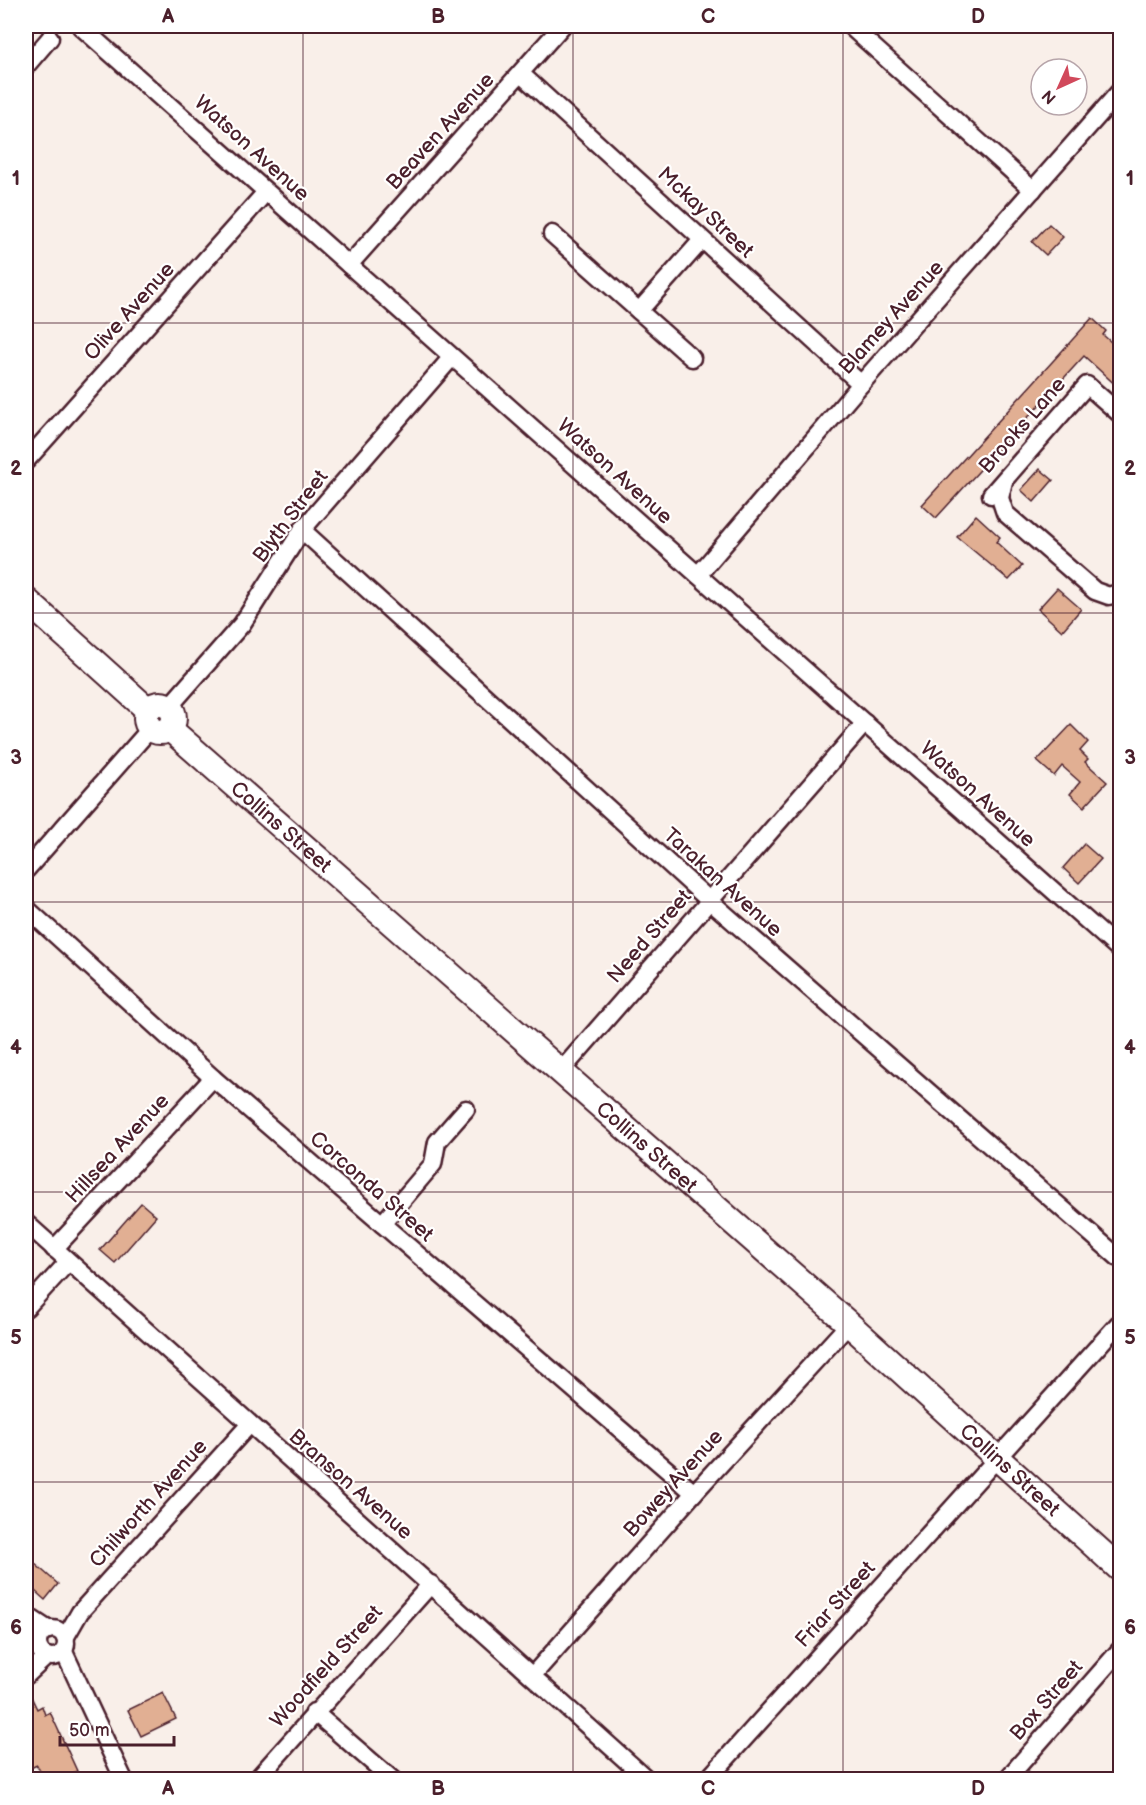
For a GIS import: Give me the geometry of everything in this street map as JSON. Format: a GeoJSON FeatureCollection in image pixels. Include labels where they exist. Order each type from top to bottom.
{"type":"FeatureCollection","features":[{"type":"Feature","properties":{"kind":"street","name":"Watson Avenue"},"geometry":{"type":"LineString","coordinates":[[80,26],[1120,950]]}},
{"type":"Feature","properties":{"kind":"street","name":"Beaven Avenue"},"geometry":{"type":"LineString","coordinates":[[349,265],[562,26]]}},
{"type":"Feature","properties":{"kind":"street"},"geometry":{"type":"LineString","coordinates":[[850,26],[1033,190]]}},
{"type":"Feature","properties":{"kind":"street"},"geometry":{"type":"LineString","coordinates":[[26,66],[51,38]]}},
{"type":"Feature","properties":{"kind":"street","name":"Mckay Street"},"geometry":{"type":"LineString","coordinates":[[521,74],[861,384]]}},
{"type":"Feature","properties":{"kind":"street","name":"Blamey Avenue"},"geometry":{"type":"LineString","coordinates":[[698,575],[861,384],[1120,91]]}},
{"type":"Feature","properties":{"kind":"street","name":"Olive Avenue"},"geometry":{"type":"LineString","coordinates":[[26,461],[266,192]]}},
{"type":"Feature","properties":{"kind":"street"},"geometry":{"type":"LineString","coordinates":[[552,234],[692,358]]}},
{"type":"Feature","properties":{"kind":"street"},"geometry":{"type":"LineString","coordinates":[[639,311],[702,240]]}},
{"type":"Feature","properties":{"kind":"street","name":"Blyth Street"},"geometry":{"type":"LineString","coordinates":[[26,870],[242,624],[302,530],[452,357]]}},
{"type":"Feature","properties":{"kind":"street","name":"Brooks Lane"},"geometry":{"type":"LineString","coordinates":[[991,495],[1087,385],[1120,414]]}},
{"type":"Feature","properties":{"kind":"street"},"geometry":{"type":"LineString","coordinates":[[1004,481],[1000,498],[1005,513],[1095,591],[1109,596],[1120,592]]}},
{"type":"Feature","properties":{"kind":"street","name":"Tarakan Avenue"},"geometry":{"type":"LineString","coordinates":[[302,530],[710,901],[1120,1259]]}},
{"type":"Feature","properties":{"kind":"street","name":"Collins Street"},"geometry":{"type":"LineString","coordinates":[[26,600],[849,1324],[1120,1569]]}},
{"type":"Feature","properties":{"kind":"street","name":"Need Street"},"geometry":{"type":"LineString","coordinates":[[561,1071],[865,723]]}},
{"type":"Feature","properties":{"kind":"street","name":"Corconda Street"},"geometry":{"type":"LineString","coordinates":[[26,908],[213,1078],[694,1493]]}},
{"type":"Feature","properties":{"kind":"street","name":"Hillsea Avenue"},"geometry":{"type":"LineString","coordinates":[[54,1249],[213,1078]]}},
{"type":"Feature","properties":{"kind":"street"},"geometry":{"type":"LineString","coordinates":[[382,1224],[433,1164],[437,1142],[466,1109]]}},
{"type":"Feature","properties":{"kind":"street","name":"Branson Avenue"},"geometry":{"type":"LineString","coordinates":[[26,1223],[249,1425],[431,1584],[648,1779]]}},
{"type":"Feature","properties":{"kind":"street"},"geometry":{"type":"LineString","coordinates":[[26,1308],[68,1262]]}},
{"type":"Feature","properties":{"kind":"street","name":"Friar Street"},"geometry":{"type":"LineString","coordinates":[[706,1779],[1120,1322]]}},
{"type":"Feature","properties":{"kind":"street","name":"Bowey Avenue"},"geometry":{"type":"LineString","coordinates":[[533,1675],[694,1493],[849,1324]]}},
{"type":"Feature","properties":{"kind":"street","name":"Chilworth Avenue"},"geometry":{"type":"LineString","coordinates":[[26,1668],[51,1644],[249,1425]]}},
{"type":"Feature","properties":{"kind":"street","name":"Woodfield Street"},"geometry":{"type":"LineString","coordinates":[[256,1779],[431,1584]]}},
{"type":"Feature","properties":{"kind":"street"},"geometry":{"type":"LineString","coordinates":[[26,1615],[51,1644],[81,1686],[124,1779]]}},
{"type":"Feature","properties":{"kind":"street"},"geometry":{"type":"LineString","coordinates":[[26,1626],[51,1644]]}},
{"type":"Feature","properties":{"kind":"street","name":"Chilworth Avenue"},"geometry":{"type":"LineString","coordinates":[[26,1676],[51,1644]]}},
{"type":"Feature","properties":{"kind":"street","name":"Box Street"},"geometry":{"type":"LineString","coordinates":[[1006,1779],[1120,1650]]}},
{"type":"Feature","properties":{"kind":"street"},"geometry":{"type":"LineString","coordinates":[[314,1712],[393,1779]]}},
{"type":"Feature","properties":{"kind":"building"},"geometry":{"type":"Polygon","coordinates":[[[1049,224],[1063,237],[1046,255],[1032,242],[1049,224]]]}},
{"type":"Feature","properties":{"kind":"building"},"geometry":{"type":"Polygon","coordinates":[[[1092,318],[1106,331],[1103,335],[1120,350],[1120,389],[1084,356],[936,518],[922,505],[1092,318]]]}},
{"type":"Feature","properties":{"kind":"building"},"geometry":{"type":"Polygon","coordinates":[[[1040,469],[1053,480],[1034,502],[1021,490],[1040,469]]]}},
{"type":"Feature","properties":{"kind":"building"},"geometry":{"type":"Polygon","coordinates":[[[976,515],[1000,537],[996,542],[1022,566],[1009,580],[957,537],[976,515]]]}},
{"type":"Feature","properties":{"kind":"building"},"geometry":{"type":"Polygon","coordinates":[[[1057,588],[1081,609],[1062,631],[1038,609],[1057,588]]]}},
{"type":"Feature","properties":{"kind":"building"},"geometry":{"type":"Polygon","coordinates":[[[1071,725],[1088,742],[1080,751],[1088,759],[1085,762],[1107,782],[1084,807],[1070,794],[1080,782],[1062,766],[1054,776],[1037,761],[1071,725]]]}},
{"type":"Feature","properties":{"kind":"building"},"geometry":{"type":"Polygon","coordinates":[[[1084,844],[1101,859],[1079,883],[1063,868],[1084,844]]]}},
{"type":"Feature","properties":{"kind":"building"},"geometry":{"type":"Polygon","coordinates":[[[141,1203],[156,1216],[115,1263],[100,1250],[141,1203]]]}},
{"type":"Feature","properties":{"kind":"building"},"geometry":{"type":"Polygon","coordinates":[[[26,1556],[58,1584],[45,1600],[26,1583],[26,1556]]]}},
{"type":"Feature","properties":{"kind":"building"},"geometry":{"type":"Polygon","coordinates":[[[26,1686],[37,1709],[42,1706],[45,1715],[50,1712],[77,1771],[67,1776],[69,1779],[44,1779],[37,1765],[26,1770],[26,1686]]]}},
{"type":"Feature","properties":{"kind":"building"},"geometry":{"type":"Polygon","coordinates":[[[163,1693],[176,1719],[141,1736],[128,1710],[163,1693]]]}}]}
